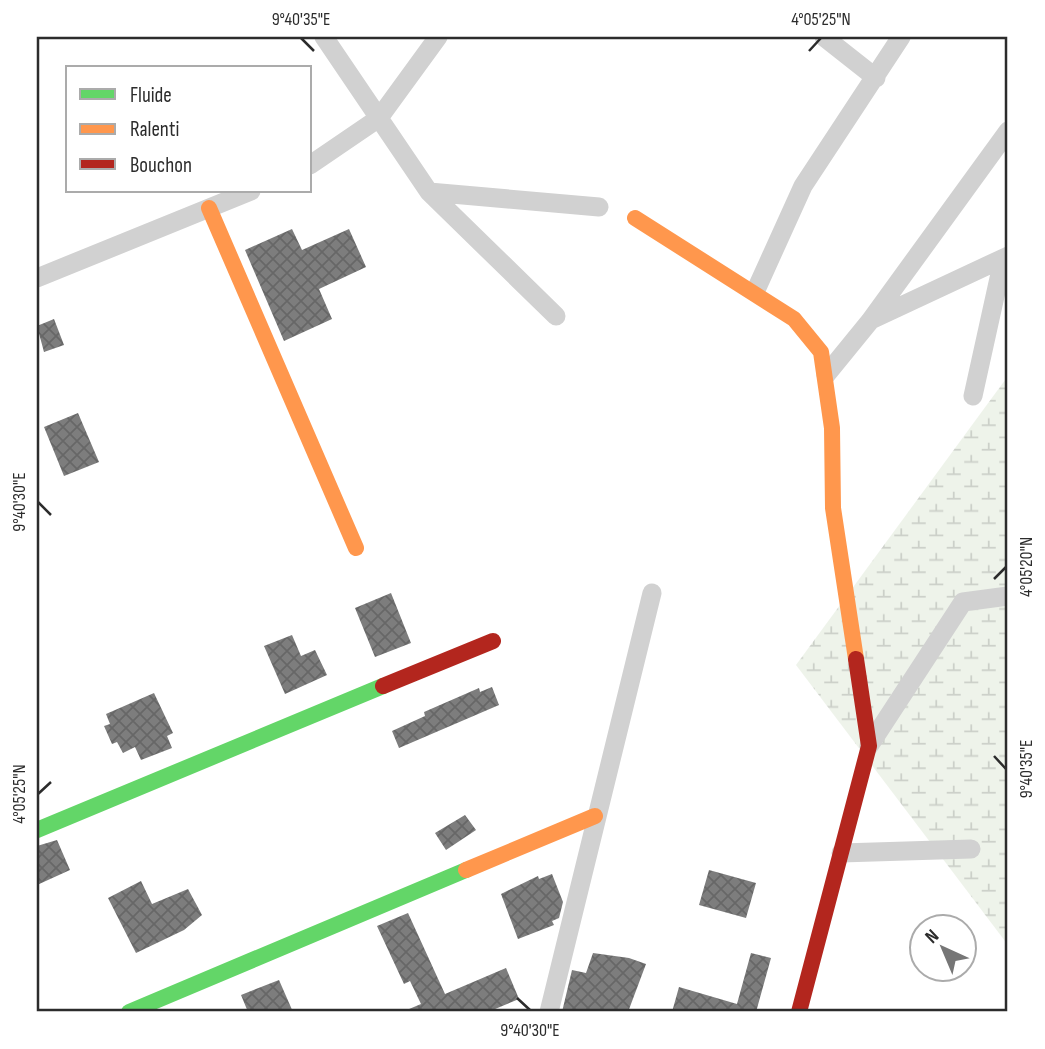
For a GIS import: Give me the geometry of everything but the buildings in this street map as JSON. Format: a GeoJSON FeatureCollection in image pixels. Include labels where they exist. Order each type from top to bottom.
{"type":"FeatureCollection","features":[{"type":"Feature","properties":{"kind":"street"},"geometry":{"type":"LineString","coordinates":[[324,37],[429,192],[556,316]]}},
{"type":"Feature","properties":{"kind":"street"},"geometry":{"type":"LineString","coordinates":[[312,165],[379,118],[438,37]]}},
{"type":"Feature","properties":{"kind":"street"},"geometry":{"type":"LineString","coordinates":[[824,37],[876,78]]}},
{"type":"Feature","properties":{"kind":"street"},"geometry":{"type":"LineString","coordinates":[[755,292],[803,186],[901,37]]}},
{"type":"Feature","properties":{"kind":"street"},"geometry":{"type":"LineString","coordinates":[[826,375],[870,321],[1008,131]]}},
{"type":"Feature","properties":{"kind":"street"},"geometry":{"type":"LineString","coordinates":[[37,278],[249,192]]}},
{"type":"Feature","properties":{"kind":"street"},"geometry":{"type":"LineString","coordinates":[[429,192],[599,207]]}},
{"type":"Feature","properties":{"kind":"street"},"geometry":{"type":"LineString","coordinates":[[209,208],[356,548]]}},
{"type":"Feature","properties":{"kind":"street"},"geometry":{"type":"LineString","coordinates":[[635,218],[794,319],[821,352],[832,428],[833,508],[869,746]]}},
{"type":"Feature","properties":{"kind":"street"},"geometry":{"type":"LineString","coordinates":[[870,321],[1006,258]]}},
{"type":"Feature","properties":{"kind":"street"},"geometry":{"type":"LineString","coordinates":[[974,396],[1006,258]]}},
{"type":"Feature","properties":{"kind":"street"},"geometry":{"type":"LineString","coordinates":[[549,1012],[595,816],[652,593]]}},
{"type":"Feature","properties":{"kind":"street"},"geometry":{"type":"LineString","coordinates":[[799,1012],[869,746],[964,602],[1008,596]]}},
{"type":"Feature","properties":{"kind":"street"},"geometry":{"type":"LineString","coordinates":[[37,830],[493,641]]}},
{"type":"Feature","properties":{"kind":"street"},"geometry":{"type":"LineString","coordinates":[[129,1012],[595,816]]}},
{"type":"Feature","properties":{"kind":"street"},"geometry":{"type":"LineString","coordinates":[[841,853],[971,849]]}},
{"type":"Feature","properties":{"kind":"green space"},"geometry":{"type":"Polygon","coordinates":[[[1008,376],[1008,945],[796,665],[1008,376]]]}},
{"type":"Feature","properties":{"kind":"traffic: fast"},"geometry":{"type":"LineString","coordinates":[[37,830],[383,686]]}},
{"type":"Feature","properties":{"kind":"traffic: fast"},"geometry":{"type":"LineString","coordinates":[[129,1012],[466,870]]}},
{"type":"Feature","properties":{"kind":"traffic: slow"},"geometry":{"type":"LineString","coordinates":[[209,208],[356,548]]}},
{"type":"Feature","properties":{"kind":"traffic: slow"},"geometry":{"type":"LineString","coordinates":[[635,218],[794,319],[821,352],[832,428],[833,508],[856,659]]}},
{"type":"Feature","properties":{"kind":"traffic: slow"},"geometry":{"type":"LineString","coordinates":[[466,870],[595,816]]}},
{"type":"Feature","properties":{"kind":"traffic: jam"},"geometry":{"type":"LineString","coordinates":[[383,686],[493,641]]}},
{"type":"Feature","properties":{"kind":"traffic: jam"},"geometry":{"type":"LineString","coordinates":[[799,1012],[869,746],[856,659]]}}]}
